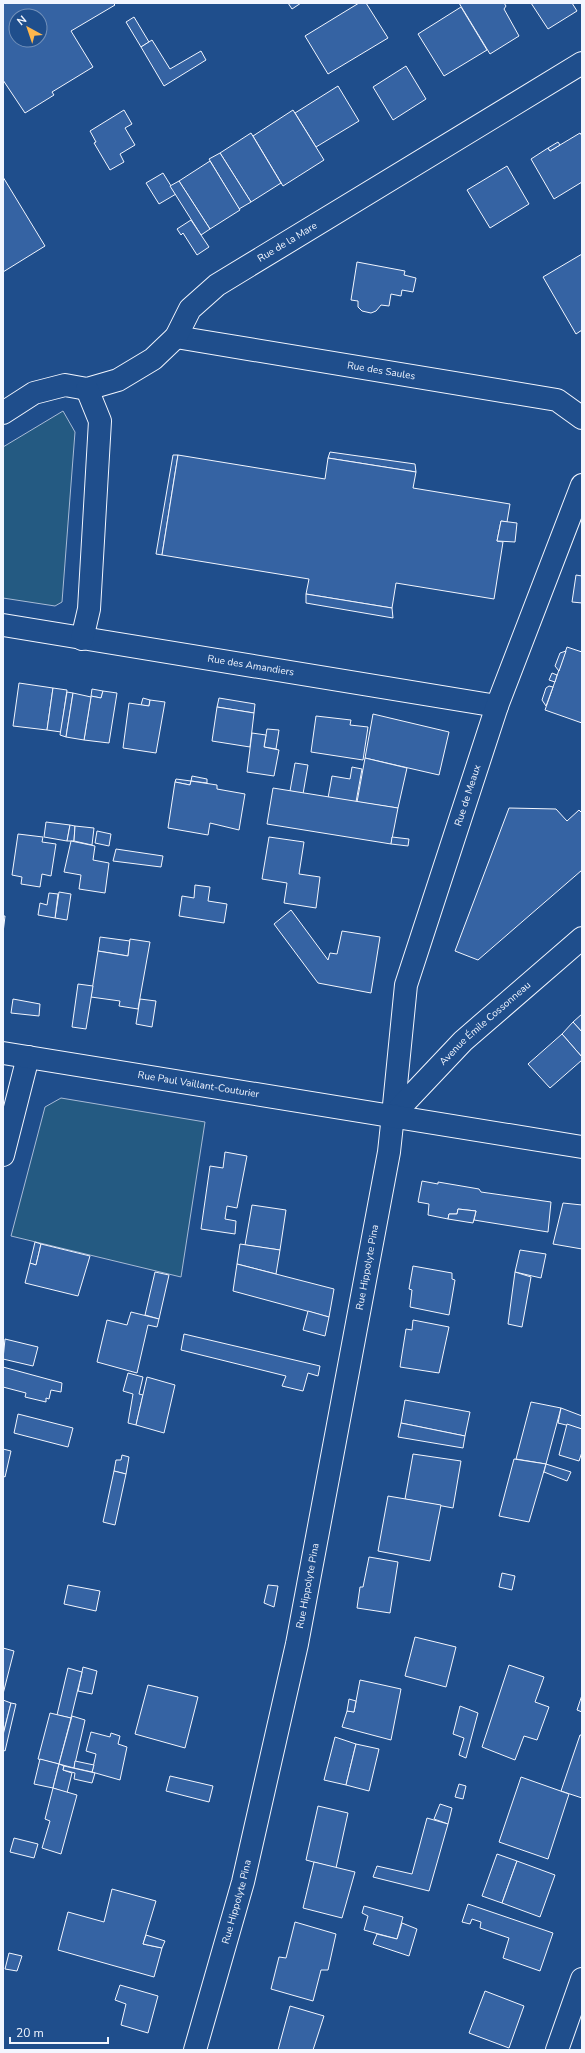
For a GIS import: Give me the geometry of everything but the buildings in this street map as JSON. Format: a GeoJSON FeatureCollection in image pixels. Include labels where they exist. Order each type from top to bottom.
{"type":"FeatureCollection","features":[{"type":"Feature","properties":{"kind":"street","name":"Rue de la Mare"},"geometry":{"type":"LineString","coordinates":[[5,406],[34,393],[65,385],[87,389],[118,380],[153,359],[176,337],[190,309],[216,285],[582,63]]}},
{"type":"Feature","properties":{"kind":"street","name":"Rue des Saules"},"geometry":{"type":"LineString","coordinates":[[176,337],[557,400],[582,418]]}},
{"type":"Feature","properties":{"kind":"street"},"geometry":{"type":"LineString","coordinates":[[82,638],[88,609],[100,421],[87,389]]}},
{"type":"Feature","properties":{"kind":"street","name":"Rue de Meaux"},"geometry":{"type":"LineString","coordinates":[[393,1115],[406,985],[497,706],[582,485]]}},
{"type":"Feature","properties":{"kind":"street","name":"Rue des Amandiers"},"geometry":{"type":"LineString","coordinates":[[3,625],[497,706]]}},
{"type":"Feature","properties":{"kind":"street","name":"Avenue Émile Cossonneau"},"geometry":{"type":"LineString","coordinates":[[393,1115],[463,1041],[582,938]]}},
{"type":"Feature","properties":{"kind":"street","name":"Rue Paul Vaillant-Couturier"},"geometry":{"type":"LineString","coordinates":[[3,1053],[393,1115],[582,1147]]}},
{"type":"Feature","properties":{"kind":"street"},"geometry":{"type":"LineString","coordinates":[[3,1155],[28,1057]]}},
{"type":"Feature","properties":{"kind":"street","name":"Rue Hippolyte Pina"},"geometry":{"type":"LineString","coordinates":[[196,2050],[243,1882],[297,1644],[389,1152],[393,1115]]}},
{"type":"Feature","properties":{"kind":"street"},"geometry":{"type":"LineString","coordinates":[[557,2050],[582,1979]]}},
{"type":"Feature","properties":{"kind":"shaded area"},"geometry":{"type":"Polygon","coordinates":[[[63,411],[75,432],[62,602],[55,606],[3,598],[3,447],[63,411]]]}},
{"type":"Feature","properties":{"kind":"shaded area"},"geometry":{"type":"Polygon","coordinates":[[[61,1098],[205,1122],[181,1277],[11,1236],[45,1107],[61,1098]]]}}]}
